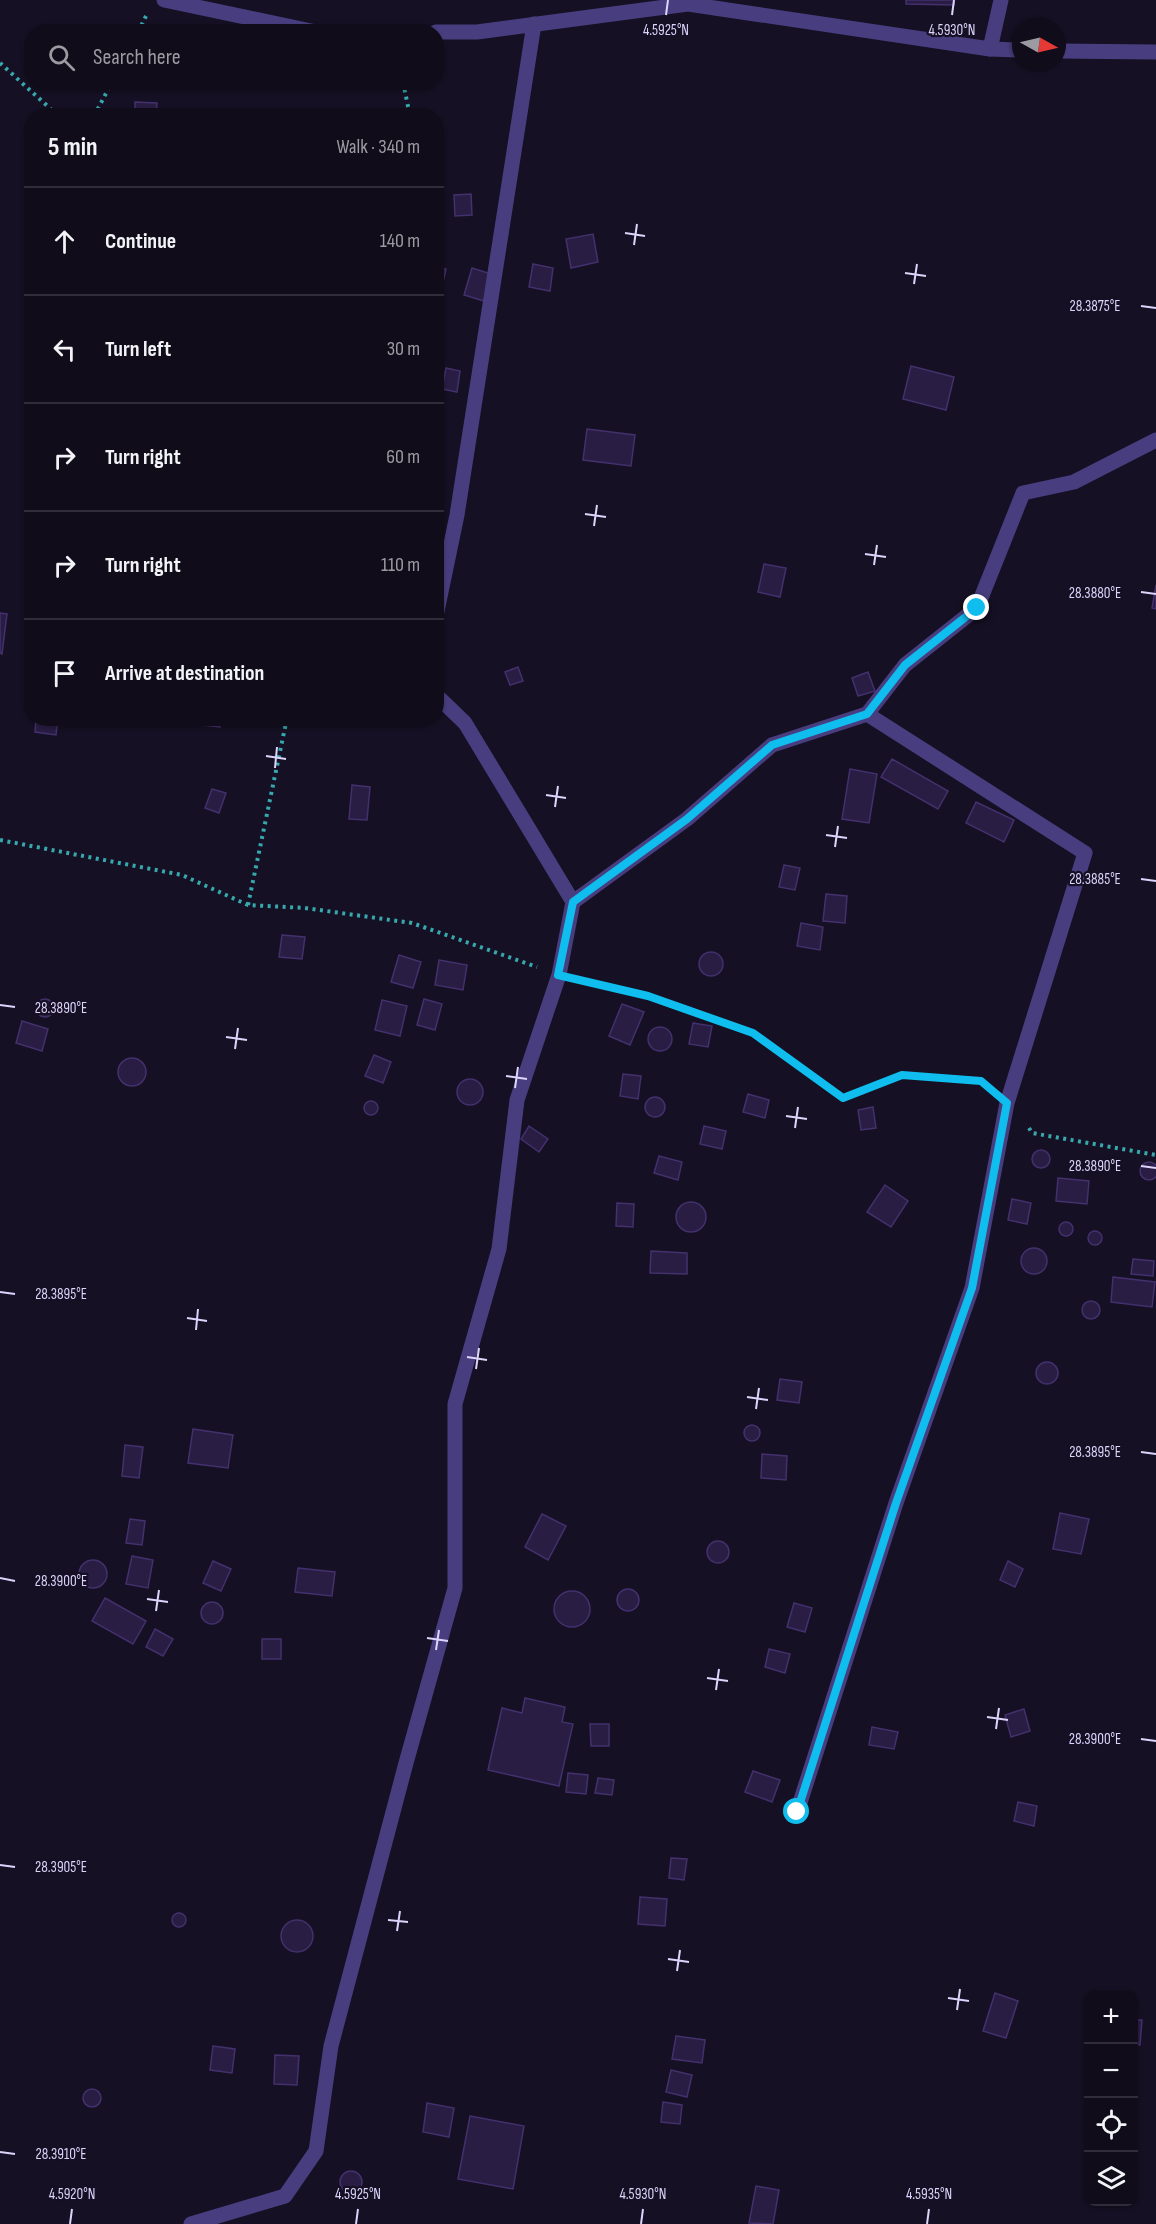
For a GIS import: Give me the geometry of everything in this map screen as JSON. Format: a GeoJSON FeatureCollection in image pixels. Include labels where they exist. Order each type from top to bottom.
{"type":"FeatureCollection","features":[{"type":"Feature","properties":{"kind":"street"},"geometry":{"type":"LineString","coordinates":[[164,0],[278,24]]}},
{"type":"Feature","properties":{"kind":"street"},"geometry":{"type":"LineString","coordinates":[[990,49],[1001,0]]}},
{"type":"Feature","properties":{"kind":"street"},"geometry":{"type":"LineString","coordinates":[[444,32],[477,32],[688,4],[990,49],[1012,50]]}},
{"type":"Feature","properties":{"kind":"street"},"geometry":{"type":"LineString","coordinates":[[444,579],[458,515],[534,24]]}},
{"type":"Feature","properties":{"kind":"street"},"geometry":{"type":"LineString","coordinates":[[1066,51],[1156,52]]}},
{"type":"Feature","properties":{"kind":"street"},"geometry":{"type":"LineString","coordinates":[[191,2224],[285,2196],[316,2151],[331,2046],[455,1588],[455,1404],[500,1248],[518,1100],[558,975],[573,902],[687,819],[772,745],[867,714],[905,665],[977,608],[1023,493],[1074,482],[1156,440]]}},
{"type":"Feature","properties":{"kind":"street"},"geometry":{"type":"LineString","coordinates":[[444,703],[465,723],[573,902]]}},
{"type":"Feature","properties":{"kind":"street"},"geometry":{"type":"LineString","coordinates":[[797,1812],[896,1503],[972,1288],[1007,1103],[1085,853],[867,714]]}},
{"type":"Feature","properties":{"kind":"path"},"geometry":{"type":"LineString","coordinates":[[0,63],[24,85]]}},
{"type":"Feature","properties":{"kind":"path"},"geometry":{"type":"LineString","coordinates":[[30,90],[50,108]]}},
{"type":"Feature","properties":{"kind":"path"},"geometry":{"type":"LineString","coordinates":[[98,108],[108,90]]}},
{"type":"Feature","properties":{"kind":"path"},"geometry":{"type":"LineString","coordinates":[[405,90],[408,108]]}},
{"type":"Feature","properties":{"kind":"path"},"geometry":{"type":"LineString","coordinates":[[248,905],[285,726]]}},
{"type":"Feature","properties":{"kind":"path"},"geometry":{"type":"LineString","coordinates":[[0,840],[182,875],[248,905],[305,908],[412,923],[558,975],[648,996],[753,1033],[843,1098],[902,1075],[981,1081],[1007,1103],[1032,1132],[1156,1155]]}},
{"type":"Feature","properties":{"kind":"building"},"geometry":{"type":"Polygon","coordinates":[[[906,0],[954,0],[954,5],[906,4],[906,0]]]}},
{"type":"Feature","properties":{"kind":"building"},"geometry":{"type":"Polygon","coordinates":[[[135,102],[157,103],[157,108],[135,108],[135,102]]]}},
{"type":"Feature","properties":{"kind":"building"},"geometry":{"type":"Polygon","coordinates":[[[471,194],[472,215],[455,216],[454,195],[471,194]]]}},
{"type":"Feature","properties":{"kind":"building"},"geometry":{"type":"Polygon","coordinates":[[[593,234],[598,262],[571,268],[566,239],[593,234]]]}},
{"type":"Feature","properties":{"kind":"building"},"geometry":{"type":"Polygon","coordinates":[[[533,264],[553,268],[550,291],[529,287],[533,264]]]}},
{"type":"Feature","properties":{"kind":"building"},"geometry":{"type":"Polygon","coordinates":[[[472,268],[491,274],[484,301],[464,295],[472,268]]]}},
{"type":"Feature","properties":{"kind":"building"},"geometry":{"type":"Polygon","coordinates":[[[911,366],[954,377],[946,410],[903,399],[911,366]]]}},
{"type":"Feature","properties":{"kind":"building"},"geometry":{"type":"Polygon","coordinates":[[[446,368],[460,371],[457,392],[444,389],[446,368]]]}},
{"type":"Feature","properties":{"kind":"building"},"geometry":{"type":"Polygon","coordinates":[[[587,429],[635,435],[631,466],[583,460],[587,429]]]}},
{"type":"Feature","properties":{"kind":"building"},"geometry":{"type":"Polygon","coordinates":[[[764,564],[786,568],[780,597],[758,592],[764,564]]]}},
{"type":"Feature","properties":{"kind":"building"},"geometry":{"type":"Polygon","coordinates":[[[1156,585],[1156,609],[1152,608],[1156,585]]]}},
{"type":"Feature","properties":{"kind":"building"},"geometry":{"type":"Polygon","coordinates":[[[0,613],[7,614],[2,654],[0,653],[0,613]]]}},
{"type":"Feature","properties":{"kind":"building"},"geometry":{"type":"Polygon","coordinates":[[[518,667],[523,681],[510,685],[505,672],[518,667]]]}},
{"type":"Feature","properties":{"kind":"building"},"geometry":{"type":"Polygon","coordinates":[[[868,672],[875,691],[858,696],[852,678],[868,672]]]}},
{"type":"Feature","properties":{"kind":"building"},"geometry":{"type":"Polygon","coordinates":[[[35,726],[57,726],[56,735],[35,732],[35,726]]]}},
{"type":"Feature","properties":{"kind":"building"},"geometry":{"type":"Polygon","coordinates":[[[892,759],[948,791],[938,809],[881,777],[892,759]]]}},
{"type":"Feature","properties":{"kind":"building"},"geometry":{"type":"Polygon","coordinates":[[[850,769],[877,774],[869,823],[842,819],[850,769]]]}},
{"type":"Feature","properties":{"kind":"building"},"geometry":{"type":"Polygon","coordinates":[[[352,785],[370,787],[367,820],[349,819],[352,785]]]}},
{"type":"Feature","properties":{"kind":"building"},"geometry":{"type":"Polygon","coordinates":[[[212,789],[226,793],[219,813],[205,808],[212,789]]]}},
{"type":"Feature","properties":{"kind":"building"},"geometry":{"type":"Polygon","coordinates":[[[976,802],[1014,820],[1004,842],[966,823],[976,802]]]}},
{"type":"Feature","properties":{"kind":"building"},"geometry":{"type":"Polygon","coordinates":[[[784,865],[800,868],[795,890],[779,887],[784,865]]]}},
{"type":"Feature","properties":{"kind":"building"},"geometry":{"type":"Polygon","coordinates":[[[826,894],[847,896],[845,923],[823,921],[826,894]]]}},
{"type":"Feature","properties":{"kind":"building"},"geometry":{"type":"Polygon","coordinates":[[[801,923],[823,927],[820,950],[797,946],[801,923]]]}},
{"type":"Feature","properties":{"kind":"building"},"geometry":{"type":"Polygon","coordinates":[[[282,935],[305,937],[302,959],[279,957],[282,935]]]}},
{"type":"Feature","properties":{"kind":"building"},"geometry":{"type":"Polygon","coordinates":[[[711,952],[716,953],[722,959],[722,969],[716,975],[711,976],[706,975],[700,969],[699,964],[700,959],[706,953],[711,952]]]}},
{"type":"Feature","properties":{"kind":"building"},"geometry":{"type":"Polygon","coordinates":[[[399,955],[421,962],[413,988],[391,982],[399,955]]]}},
{"type":"Feature","properties":{"kind":"building"},"geometry":{"type":"Polygon","coordinates":[[[439,960],[467,965],[463,990],[435,985],[439,960]]]}},
{"type":"Feature","properties":{"kind":"building"},"geometry":{"type":"Polygon","coordinates":[[[45,999],[51,1002],[54,1008],[51,1014],[45,1017],[39,1014],[36,1008],[39,1002],[45,999]]]}},
{"type":"Feature","properties":{"kind":"building"},"geometry":{"type":"Polygon","coordinates":[[[424,999],[442,1004],[435,1030],[417,1025],[424,999]]]}},
{"type":"Feature","properties":{"kind":"building"},"geometry":{"type":"Polygon","coordinates":[[[382,1000],[407,1006],[400,1036],[375,1030],[382,1000]]]}},
{"type":"Feature","properties":{"kind":"building"},"geometry":{"type":"Polygon","coordinates":[[[622,1004],[644,1012],[630,1045],[609,1036],[622,1004]]]}},
{"type":"Feature","properties":{"kind":"building"},"geometry":{"type":"Polygon","coordinates":[[[22,1021],[48,1029],[42,1051],[16,1043],[22,1021]]]}},
{"type":"Feature","properties":{"kind":"building"},"geometry":{"type":"Polygon","coordinates":[[[693,1023],[712,1026],[708,1047],[689,1044],[693,1023]]]}},
{"type":"Feature","properties":{"kind":"building"},"geometry":{"type":"Polygon","coordinates":[[[660,1027],[665,1028],[671,1034],[671,1044],[665,1050],[660,1051],[655,1050],[649,1044],[648,1039],[649,1034],[655,1028],[660,1027]]]}},
{"type":"Feature","properties":{"kind":"building"},"geometry":{"type":"Polygon","coordinates":[[[374,1055],[391,1062],[383,1083],[365,1076],[374,1055]]]}},
{"type":"Feature","properties":{"kind":"building"},"geometry":{"type":"Polygon","coordinates":[[[132,1058],[142,1062],[146,1072],[142,1082],[132,1086],[122,1082],[118,1072],[122,1062],[132,1058]]]}},
{"type":"Feature","properties":{"kind":"building"},"geometry":{"type":"Polygon","coordinates":[[[623,1074],[641,1076],[638,1099],[620,1096],[623,1074]]]}},
{"type":"Feature","properties":{"kind":"building"},"geometry":{"type":"Polygon","coordinates":[[[470,1079],[479,1083],[483,1092],[479,1101],[470,1105],[461,1101],[457,1092],[461,1083],[470,1079]]]}},
{"type":"Feature","properties":{"kind":"building"},"geometry":{"type":"Polygon","coordinates":[[[748,1094],[769,1100],[765,1118],[743,1112],[748,1094]]]}},
{"type":"Feature","properties":{"kind":"building"},"geometry":{"type":"Polygon","coordinates":[[[655,1097],[662,1100],[665,1107],[662,1114],[655,1117],[648,1114],[645,1107],[648,1100],[655,1097]]]}},
{"type":"Feature","properties":{"kind":"building"},"geometry":{"type":"Polygon","coordinates":[[[368,1101],[374,1101],[378,1108],[374,1115],[368,1115],[364,1111],[364,1105],[368,1101]]]}},
{"type":"Feature","properties":{"kind":"building"},"geometry":{"type":"Polygon","coordinates":[[[873,1107],[876,1128],[861,1130],[858,1110],[873,1107]]]}},
{"type":"Feature","properties":{"kind":"building"},"geometry":{"type":"Polygon","coordinates":[[[529,1126],[548,1139],[539,1152],[521,1139],[529,1126]]]}},
{"type":"Feature","properties":{"kind":"building"},"geometry":{"type":"Polygon","coordinates":[[[704,1126],[726,1131],[722,1149],[700,1144],[704,1126]]]}},
{"type":"Feature","properties":{"kind":"building"},"geometry":{"type":"Polygon","coordinates":[[[1041,1150],[1047,1153],[1050,1159],[1047,1165],[1041,1168],[1035,1165],[1032,1159],[1035,1153],[1041,1150]]]}},
{"type":"Feature","properties":{"kind":"building"},"geometry":{"type":"Polygon","coordinates":[[[659,1156],[682,1162],[678,1180],[654,1173],[659,1156]]]}},
{"type":"Feature","properties":{"kind":"building"},"geometry":{"type":"Polygon","coordinates":[[[1149,1162],[1155,1165],[1157,1174],[1155,1177],[1149,1180],[1143,1177],[1140,1171],[1143,1165],[1149,1162]]]}},
{"type":"Feature","properties":{"kind":"building"},"geometry":{"type":"Polygon","coordinates":[[[1058,1178],[1089,1181],[1087,1204],[1056,1201],[1058,1178]]]}},
{"type":"Feature","properties":{"kind":"building"},"geometry":{"type":"Polygon","coordinates":[[[885,1185],[908,1201],[891,1227],[867,1212],[885,1185]]]}},
{"type":"Feature","properties":{"kind":"building"},"geometry":{"type":"Polygon","coordinates":[[[1012,1199],[1031,1203],[1027,1224],[1008,1220],[1012,1199]]]}},
{"type":"Feature","properties":{"kind":"building"},"geometry":{"type":"Polygon","coordinates":[[[691,1202],[702,1206],[706,1217],[702,1228],[691,1232],[680,1228],[676,1217],[680,1206],[691,1202]]]}},
{"type":"Feature","properties":{"kind":"building"},"geometry":{"type":"Polygon","coordinates":[[[617,1203],[634,1204],[633,1227],[616,1226],[617,1203]]]}},
{"type":"Feature","properties":{"kind":"building"},"geometry":{"type":"Polygon","coordinates":[[[1066,1222],[1071,1224],[1073,1229],[1071,1234],[1066,1236],[1061,1234],[1059,1229],[1061,1224],[1066,1222]]]}},
{"type":"Feature","properties":{"kind":"building"},"geometry":{"type":"Polygon","coordinates":[[[1095,1231],[1100,1233],[1102,1238],[1100,1243],[1095,1245],[1090,1243],[1088,1238],[1090,1233],[1095,1231]]]}},
{"type":"Feature","properties":{"kind":"building"},"geometry":{"type":"Polygon","coordinates":[[[1034,1248],[1043,1252],[1047,1261],[1043,1270],[1034,1274],[1025,1270],[1021,1261],[1025,1252],[1034,1248]]]}},
{"type":"Feature","properties":{"kind":"building"},"geometry":{"type":"Polygon","coordinates":[[[651,1251],[687,1253],[687,1274],[650,1273],[651,1251]]]}},
{"type":"Feature","properties":{"kind":"building"},"geometry":{"type":"Polygon","coordinates":[[[1133,1259],[1154,1261],[1153,1276],[1131,1274],[1133,1259]]]}},
{"type":"Feature","properties":{"kind":"building"},"geometry":{"type":"Polygon","coordinates":[[[1113,1277],[1155,1282],[1152,1307],[1111,1302],[1113,1277]]]}},
{"type":"Feature","properties":{"kind":"building"},"geometry":{"type":"Polygon","coordinates":[[[1091,1301],[1097,1304],[1100,1310],[1097,1316],[1091,1319],[1085,1316],[1082,1310],[1085,1304],[1091,1301]]]}},
{"type":"Feature","properties":{"kind":"building"},"geometry":{"type":"Polygon","coordinates":[[[1047,1362],[1055,1365],[1058,1373],[1055,1381],[1047,1384],[1039,1381],[1036,1373],[1039,1365],[1047,1362]]]}},
{"type":"Feature","properties":{"kind":"building"},"geometry":{"type":"Polygon","coordinates":[[[780,1379],[802,1382],[799,1403],[777,1400],[780,1379]]]}},
{"type":"Feature","properties":{"kind":"building"},"geometry":{"type":"Polygon","coordinates":[[[752,1425],[760,1433],[752,1441],[744,1433],[752,1425]]]}},
{"type":"Feature","properties":{"kind":"building"},"geometry":{"type":"Polygon","coordinates":[[[193,1429],[233,1435],[228,1468],[188,1463],[193,1429]]]}},
{"type":"Feature","properties":{"kind":"building"},"geometry":{"type":"Polygon","coordinates":[[[125,1445],[143,1447],[139,1478],[122,1476],[125,1445]]]}},
{"type":"Feature","properties":{"kind":"building"},"geometry":{"type":"Polygon","coordinates":[[[762,1454],[787,1456],[786,1480],[761,1478],[762,1454]]]}},
{"type":"Feature","properties":{"kind":"building"},"geometry":{"type":"Polygon","coordinates":[[[1060,1513],[1089,1519],[1081,1554],[1053,1549],[1060,1513]]]}},
{"type":"Feature","properties":{"kind":"building"},"geometry":{"type":"Polygon","coordinates":[[[542,1514],[566,1526],[548,1560],[525,1547],[542,1514]]]}},
{"type":"Feature","properties":{"kind":"building"},"geometry":{"type":"Polygon","coordinates":[[[130,1519],[145,1521],[142,1545],[126,1543],[130,1519]]]}},
{"type":"Feature","properties":{"kind":"building"},"geometry":{"type":"Polygon","coordinates":[[[714,1541],[722,1541],[729,1548],[729,1556],[722,1563],[714,1563],[707,1556],[707,1548],[714,1541]]]}},
{"type":"Feature","properties":{"kind":"building"},"geometry":{"type":"Polygon","coordinates":[[[132,1556],[153,1560],[148,1588],[126,1584],[132,1556]]]}},
{"type":"Feature","properties":{"kind":"building"},"geometry":{"type":"Polygon","coordinates":[[[93,1560],[103,1564],[107,1574],[103,1584],[93,1588],[83,1584],[79,1574],[83,1564],[93,1560]]]}},
{"type":"Feature","properties":{"kind":"building"},"geometry":{"type":"Polygon","coordinates":[[[213,1561],[231,1569],[221,1591],[203,1583],[213,1561]]]}},
{"type":"Feature","properties":{"kind":"building"},"geometry":{"type":"Polygon","coordinates":[[[1008,1561],[1023,1569],[1015,1587],[1000,1580],[1008,1561]]]}},
{"type":"Feature","properties":{"kind":"building"},"geometry":{"type":"Polygon","coordinates":[[[298,1568],[335,1572],[332,1596],[295,1592],[298,1568]]]}},
{"type":"Feature","properties":{"kind":"building"},"geometry":{"type":"Polygon","coordinates":[[[624,1589],[632,1589],[639,1596],[639,1604],[632,1611],[624,1611],[617,1604],[617,1596],[624,1589]]]}},
{"type":"Feature","properties":{"kind":"building"},"geometry":{"type":"Polygon","coordinates":[[[572,1591],[585,1596],[590,1609],[585,1622],[572,1627],[559,1622],[554,1609],[559,1596],[572,1591]]]}},
{"type":"Feature","properties":{"kind":"building"},"geometry":{"type":"Polygon","coordinates":[[[105,1598],[146,1621],[133,1644],[92,1621],[105,1598]]]}},
{"type":"Feature","properties":{"kind":"building"},"geometry":{"type":"Polygon","coordinates":[[[212,1602],[220,1605],[223,1613],[220,1621],[212,1624],[204,1621],[201,1613],[204,1605],[212,1602]]]}},
{"type":"Feature","properties":{"kind":"building"},"geometry":{"type":"Polygon","coordinates":[[[794,1603],[812,1608],[805,1632],[787,1627],[794,1603]]]}},
{"type":"Feature","properties":{"kind":"building"},"geometry":{"type":"Polygon","coordinates":[[[155,1629],[173,1639],[163,1656],[146,1647],[155,1629]]]}},
{"type":"Feature","properties":{"kind":"building"},"geometry":{"type":"Polygon","coordinates":[[[262,1639],[281,1639],[281,1659],[262,1659],[262,1639]]]}},
{"type":"Feature","properties":{"kind":"building"},"geometry":{"type":"Polygon","coordinates":[[[769,1649],[790,1654],[785,1673],[765,1667],[769,1649]]]}},
{"type":"Feature","properties":{"kind":"building"},"geometry":{"type":"Polygon","coordinates":[[[525,1698],[565,1707],[562,1722],[573,1724],[559,1786],[488,1770],[502,1708],[522,1713],[525,1698]]]}},
{"type":"Feature","properties":{"kind":"building"},"geometry":{"type":"Polygon","coordinates":[[[1024,1709],[1030,1731],[1011,1737],[1005,1715],[1024,1709]]]}},
{"type":"Feature","properties":{"kind":"building"},"geometry":{"type":"Polygon","coordinates":[[[590,1724],[609,1724],[609,1746],[591,1746],[590,1724]]]}},
{"type":"Feature","properties":{"kind":"building"},"geometry":{"type":"Polygon","coordinates":[[[872,1727],[898,1732],[894,1749],[869,1745],[872,1727]]]}},
{"type":"Feature","properties":{"kind":"building"},"geometry":{"type":"Polygon","coordinates":[[[753,1771],[780,1780],[772,1802],[745,1792],[753,1771]]]}},
{"type":"Feature","properties":{"kind":"building"},"geometry":{"type":"Polygon","coordinates":[[[568,1773],[588,1775],[586,1794],[566,1792],[568,1773]]]}},
{"type":"Feature","properties":{"kind":"building"},"geometry":{"type":"Polygon","coordinates":[[[598,1778],[614,1780],[612,1795],[595,1793],[598,1778]]]}},
{"type":"Feature","properties":{"kind":"building"},"geometry":{"type":"Polygon","coordinates":[[[1018,1802],[1037,1806],[1034,1826],[1014,1821],[1018,1802]]]}},
{"type":"Feature","properties":{"kind":"building"},"geometry":{"type":"Polygon","coordinates":[[[671,1858],[687,1859],[684,1880],[669,1878],[671,1858]]]}},
{"type":"Feature","properties":{"kind":"building"},"geometry":{"type":"Polygon","coordinates":[[[640,1897],[667,1899],[665,1926],[638,1924],[640,1897]]]}},
{"type":"Feature","properties":{"kind":"building"},"geometry":{"type":"Polygon","coordinates":[[[179,1913],[184,1915],[186,1920],[184,1925],[179,1927],[174,1925],[172,1920],[174,1915],[179,1913]]]}},
{"type":"Feature","properties":{"kind":"building"},"geometry":{"type":"Polygon","coordinates":[[[297,1920],[308,1925],[313,1936],[308,1947],[297,1952],[286,1947],[281,1936],[286,1925],[297,1920]]]}},
{"type":"Feature","properties":{"kind":"building"},"geometry":{"type":"Polygon","coordinates":[[[995,1993],[1018,2001],[1006,2038],[983,2031],[995,1993]]]}},
{"type":"Feature","properties":{"kind":"building"},"geometry":{"type":"Polygon","coordinates":[[[1138,2020],[1142,2020],[1140,2045],[1138,2045],[1138,2020]]]}},
{"type":"Feature","properties":{"kind":"building"},"geometry":{"type":"Polygon","coordinates":[[[676,2036],[705,2040],[702,2063],[672,2059],[676,2036]]]}},
{"type":"Feature","properties":{"kind":"building"},"geometry":{"type":"Polygon","coordinates":[[[213,2046],[235,2049],[232,2073],[210,2070],[213,2046]]]}},
{"type":"Feature","properties":{"kind":"building"},"geometry":{"type":"Polygon","coordinates":[[[275,2055],[299,2056],[297,2085],[274,2084],[275,2055]]]}},
{"type":"Feature","properties":{"kind":"building"},"geometry":{"type":"Polygon","coordinates":[[[671,2070],[692,2075],[687,2097],[666,2092],[671,2070]]]}},
{"type":"Feature","properties":{"kind":"building"},"geometry":{"type":"Polygon","coordinates":[[[88,2089],[96,2089],[101,2094],[99,2105],[88,2107],[83,2102],[83,2094],[88,2089]]]}},
{"type":"Feature","properties":{"kind":"building"},"geometry":{"type":"Polygon","coordinates":[[[663,2102],[682,2105],[680,2124],[661,2122],[663,2102]]]}},
{"type":"Feature","properties":{"kind":"building"},"geometry":{"type":"Polygon","coordinates":[[[427,2103],[454,2108],[449,2137],[423,2132],[427,2103]]]}},
{"type":"Feature","properties":{"kind":"building"},"geometry":{"type":"Polygon","coordinates":[[[470,2116],[524,2126],[513,2189],[458,2179],[470,2116]]]}},
{"type":"Feature","properties":{"kind":"building"},"geometry":{"type":"Polygon","coordinates":[[[347,2171],[355,2171],[362,2178],[362,2186],[355,2193],[347,2193],[340,2186],[340,2178],[347,2171]]]}},
{"type":"Feature","properties":{"kind":"building"},"geometry":{"type":"Polygon","coordinates":[[[756,2186],[779,2190],[773,2224],[749,2223],[756,2186]]]}},
{"type":"Feature","properties":{"kind":"route"},"geometry":{"type":"LineString","coordinates":[[797,1812],[896,1503],[972,1288],[1007,1103],[981,1081],[902,1075],[843,1098],[753,1033],[648,996],[558,975],[573,902],[687,819],[772,745],[867,714],[905,665],[977,608]]}}]}
